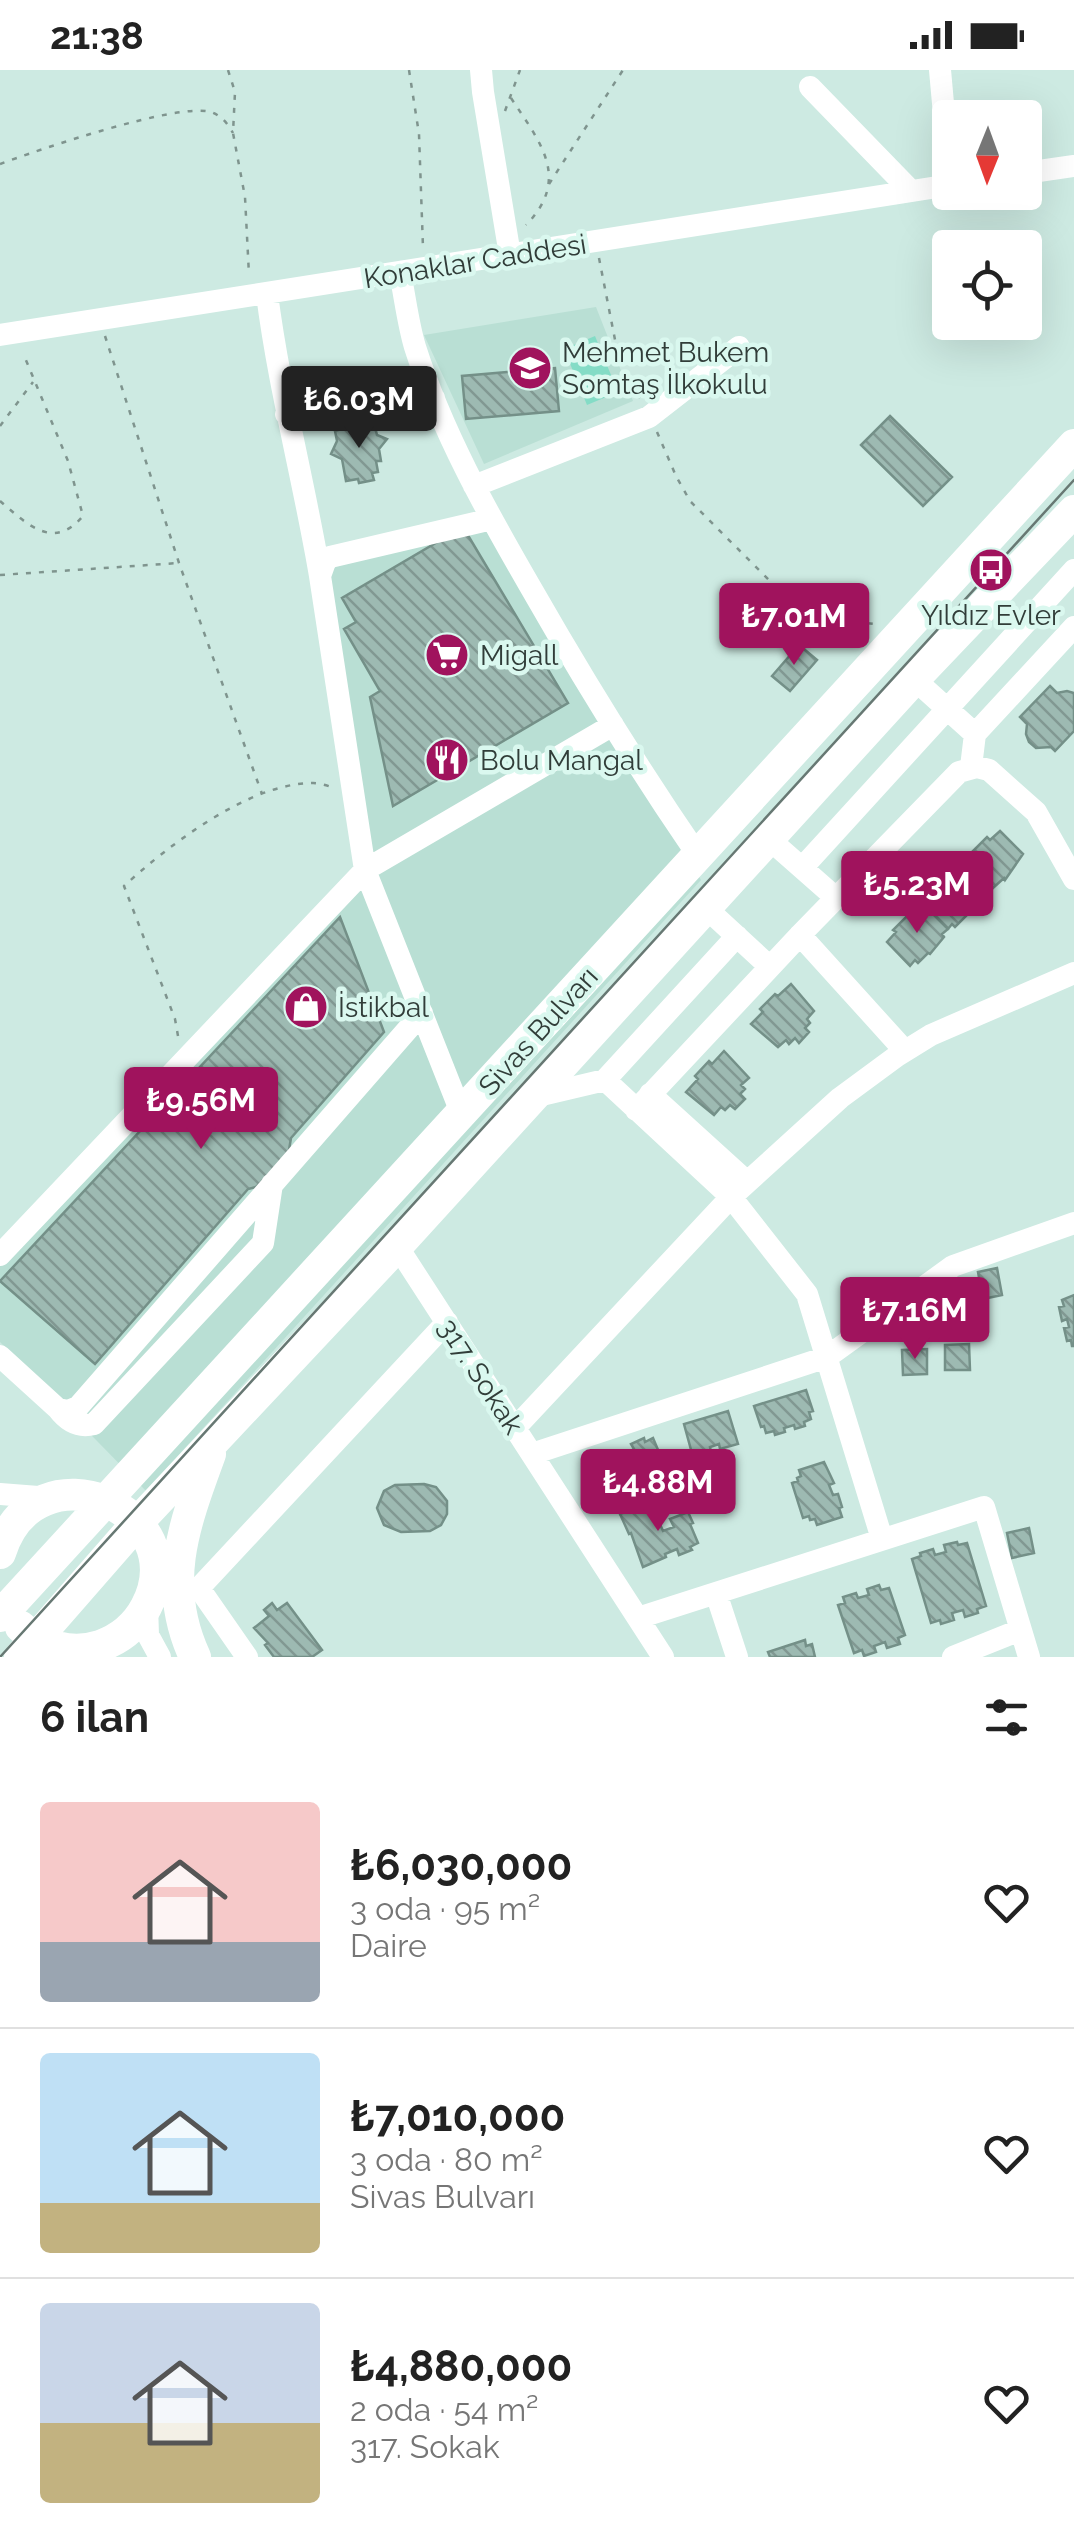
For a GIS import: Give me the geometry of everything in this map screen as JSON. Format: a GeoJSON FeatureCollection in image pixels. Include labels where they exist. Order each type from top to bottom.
{"type":"FeatureCollection","features":[{"type":"Feature","properties":{"kind":"highway","name":"Sivas Bulvarı"},"geometry":{"type":"LineString","coordinates":[[2,1605],[176,1425],[1074,444]]}},
{"type":"Feature","properties":{"kind":"highway","name":"Sivas Bulvarı"},"geometry":{"type":"LineString","coordinates":[[28,1648],[137,1523],[1074,511]]}},
{"type":"Feature","properties":{"kind":"highway"},"geometry":{"type":"LineString","coordinates":[[0,1553],[9,1530],[39,1503],[58,1496],[176,1425]]}},
{"type":"Feature","properties":{"kind":"highway"},"geometry":{"type":"LineString","coordinates":[[196,1657],[178,1603],[178,1558],[214,1440]]}},
{"type":"Feature","properties":{"kind":"highway"},"geometry":{"type":"LineString","coordinates":[[2,1605],[16,1622],[28,1648],[48,1645],[85,1654],[88,1649],[114,1640],[135,1623],[147,1605],[153,1587],[154,1560],[137,1523],[106,1500],[79,1494],[58,1496]]}},
{"type":"Feature","properties":{"kind":"street"},"geometry":{"type":"LineString","coordinates":[[481,70],[509,246]]}},
{"type":"Feature","properties":{"kind":"street"},"geometry":{"type":"LineString","coordinates":[[940,70],[943,100]]}},
{"type":"Feature","properties":{"kind":"street"},"geometry":{"type":"LineString","coordinates":[[810,87],[911,191]]}},
{"type":"Feature","properties":{"kind":"street"},"geometry":{"type":"LineString","coordinates":[[1042,171],[1074,166]]}},
{"type":"Feature","properties":{"kind":"street","name":"Konaklar Caddesi"},"geometry":{"type":"LineString","coordinates":[[8,334],[426,268],[509,246],[596,242],[932,187]]}},
{"type":"Feature","properties":{"kind":"street"},"geometry":{"type":"LineString","coordinates":[[400,272],[414,345],[474,486],[569,656],[697,854]]}},
{"type":"Feature","properties":{"kind":"street"},"geometry":{"type":"LineString","coordinates":[[260,295],[306,498],[365,870],[462,1114]]}},
{"type":"Feature","properties":{"kind":"street"},"geometry":{"type":"LineString","coordinates":[[474,486],[649,417],[739,346]]}},
{"type":"Feature","properties":{"kind":"street"},"geometry":{"type":"LineString","coordinates":[[286,414],[434,398]]}},
{"type":"Feature","properties":{"kind":"street"},"geometry":{"type":"LineString","coordinates":[[320,576],[330,557],[492,519]]}},
{"type":"Feature","properties":{"kind":"street"},"geometry":{"type":"LineString","coordinates":[[802,868],[1074,570]]}},
{"type":"Feature","properties":{"kind":"street"},"geometry":{"type":"LineString","coordinates":[[971,768],[976,734],[1074,627]]}},
{"type":"Feature","properties":{"kind":"street"},"geometry":{"type":"LineString","coordinates":[[914,680],[976,734]]}},
{"type":"Feature","properties":{"kind":"street"},"geometry":{"type":"LineString","coordinates":[[0,1255],[365,870],[613,725]]}},
{"type":"Feature","properties":{"kind":"street"},"geometry":{"type":"LineString","coordinates":[[643,1102],[954,776],[971,768],[989,770],[1036,812],[1074,879]]}},
{"type":"Feature","properties":{"kind":"street"},"geometry":{"type":"LineString","coordinates":[[769,839],[836,898]]}},
{"type":"Feature","properties":{"kind":"street"},"geometry":{"type":"LineString","coordinates":[[706,908],[770,967]]}},
{"type":"Feature","properties":{"kind":"street"},"geometry":{"type":"LineString","coordinates":[[533,1097],[605,1080],[737,936]]}},
{"type":"Feature","properties":{"kind":"street"},"geometry":{"type":"LineString","coordinates":[[800,936],[905,1051]]}},
{"type":"Feature","properties":{"kind":"street"},"geometry":{"type":"LineString","coordinates":[[515,1428],[739,1190],[840,1098],[931,1034],[1074,973]]}},
{"type":"Feature","properties":{"kind":"street"},"geometry":{"type":"LineString","coordinates":[[58,1409],[78,1407],[422,1013]]}},
{"type":"Feature","properties":{"kind":"street"},"geometry":{"type":"LineString","coordinates":[[605,1080],[643,1102],[739,1190],[808,1294],[882,1538]]}},
{"type":"Feature","properties":{"kind":"street"},"geometry":{"type":"LineString","coordinates":[[0,1356],[66,1418],[76,1424],[94,1424],[263,1244],[272,1184]]}},
{"type":"Feature","properties":{"kind":"street"},"geometry":{"type":"LineString","coordinates":[[532,1454],[827,1357],[953,1266],[1074,1223]]}},
{"type":"Feature","properties":{"kind":"street","name":"317. Sokak"},"geometry":{"type":"LineString","coordinates":[[397,1246],[663,1657]]}},
{"type":"Feature","properties":{"kind":"street"},"geometry":{"type":"LineString","coordinates":[[247,1657],[199,1588],[446,1322]]}},
{"type":"Feature","properties":{"kind":"street"},"geometry":{"type":"LineString","coordinates":[[0,1494],[58,1496]]}},
{"type":"Feature","properties":{"kind":"street"},"geometry":{"type":"LineString","coordinates":[[638,1618],[984,1507],[1029,1657]]}},
{"type":"Feature","properties":{"kind":"street"},"geometry":{"type":"LineString","coordinates":[[716,1593],[737,1657]]}},
{"type":"Feature","properties":{"kind":"street"},"geometry":{"type":"LineString","coordinates":[[147,1605],[148,1635],[160,1657]]}},
{"type":"Feature","properties":{"kind":"street"},"geometry":{"type":"LineString","coordinates":[[953,1657],[1020,1630]]}},
{"type":"Feature","properties":{"kind":"path"},"geometry":{"type":"LineString","coordinates":[[228,70],[235,92],[233,133],[245,197],[248,262],[260,295]]}},
{"type":"Feature","properties":{"kind":"path"},"geometry":{"type":"LineString","coordinates":[[409,70],[419,134],[426,268]]}},
{"type":"Feature","properties":{"kind":"path"},"geometry":{"type":"LineString","coordinates":[[490,138],[520,70]]}},
{"type":"Feature","properties":{"kind":"path"},"geometry":{"type":"LineString","coordinates":[[509,246],[537,212],[548,186],[623,70]]}},
{"type":"Feature","properties":{"kind":"path"},"geometry":{"type":"LineString","coordinates":[[510,98],[543,146],[549,168],[548,186]]}},
{"type":"Feature","properties":{"kind":"path"},"geometry":{"type":"LineString","coordinates":[[0,164],[184,110],[218,115],[233,133]]}},
{"type":"Feature","properties":{"kind":"path"},"geometry":{"type":"LineString","coordinates":[[596,242],[618,355],[690,502],[777,588],[799,604],[833,620],[869,622],[898,636]]}},
{"type":"Feature","properties":{"kind":"path"},"geometry":{"type":"LineString","coordinates":[[100,320],[179,563],[262,794]]}},
{"type":"Feature","properties":{"kind":"path"},"geometry":{"type":"LineString","coordinates":[[0,501],[32,528],[46,532],[62,532],[83,516],[68,460],[34,381],[8,334]]}},
{"type":"Feature","properties":{"kind":"path"},"geometry":{"type":"LineString","coordinates":[[0,426],[34,381]]}},
{"type":"Feature","properties":{"kind":"path"},"geometry":{"type":"LineString","coordinates":[[0,576],[179,563]]}},
{"type":"Feature","properties":{"kind":"path"},"geometry":{"type":"LineString","coordinates":[[183,1062],[175,1019],[124,886],[158,855],[237,804],[262,794],[315,782],[354,796]]}},
{"type":"Feature","properties":{"kind":"shaded area","name":"Mehmet Bukem Somtaş İlkokulu"},"geometry":{"type":"Polygon","coordinates":[[[596,307],[633,401],[484,464],[424,335],[596,307]]]}},
{"type":"Feature","properties":{"kind":"shaded area"},"geometry":{"type":"Polygon","coordinates":[[[491,521],[701,880],[146,1491],[0,1342],[0,1254],[362,872],[319,559],[491,521]]]}},
{"type":"Feature","properties":{"kind":"green space"},"geometry":{"type":"Polygon","coordinates":[[[595,336],[618,392],[587,405],[564,349],[595,336]]]}},
{"type":"Feature","properties":{"kind":"building"},"geometry":{"type":"Polygon","coordinates":[[[543,363],[543,369],[555,368],[559,411],[466,419],[462,376],[531,370],[530,364],[543,363]]]}},
{"type":"Feature","properties":{"kind":"building"},"geometry":{"type":"Polygon","coordinates":[[[890,416],[952,477],[923,506],[861,445],[890,416]]]}},
{"type":"Feature","properties":{"kind":"building"},"geometry":{"type":"Polygon","coordinates":[[[352,418],[361,426],[374,423],[377,435],[387,439],[379,449],[381,461],[376,461],[378,472],[372,473],[374,480],[346,481],[342,459],[331,454],[337,441],[335,431],[348,427],[352,418]]]}},
{"type":"Feature","properties":{"kind":"building"},"geometry":{"type":"Polygon","coordinates":[[[463,527],[568,703],[393,806],[370,697],[380,691],[344,629],[356,622],[342,598],[463,527]]]}},
{"type":"Feature","properties":{"kind":"building"},"geometry":{"type":"Polygon","coordinates":[[[799,645],[817,660],[790,691],[772,676],[799,645]]]}},
{"type":"Feature","properties":{"kind":"building"},"geometry":{"type":"Polygon","coordinates":[[[1050,686],[1057,693],[1074,693],[1074,731],[1055,751],[1051,747],[1036,748],[1029,742],[1027,724],[1020,717],[1050,686]]]}},
{"type":"Feature","properties":{"kind":"building"},"geometry":{"type":"Polygon","coordinates":[[[1000,831],[1023,854],[1005,880],[986,891],[962,868],[987,837],[990,840],[1000,831]]]}},
{"type":"Feature","properties":{"kind":"building"},"geometry":{"type":"Polygon","coordinates":[[[962,868],[986,891],[981,895],[984,898],[955,927],[952,924],[948,929],[924,905],[934,895],[931,892],[962,868]]]}},
{"type":"Feature","properties":{"kind":"building"},"geometry":{"type":"Polygon","coordinates":[[[924,905],[948,929],[930,954],[910,966],[887,942],[911,912],[914,914],[924,905]]]}},
{"type":"Feature","properties":{"kind":"building"},"geometry":{"type":"Polygon","coordinates":[[[340,917],[384,1032],[291,1138],[288,1156],[256,1187],[248,1189],[95,1364],[0,1281],[340,917]]]}},
{"type":"Feature","properties":{"kind":"building"},"geometry":{"type":"Polygon","coordinates":[[[791,984],[814,1011],[807,1019],[810,1023],[805,1028],[809,1032],[799,1043],[795,1038],[778,1047],[751,1024],[775,994],[778,996],[791,984]]]}},
{"type":"Feature","properties":{"kind":"building"},"geometry":{"type":"Polygon","coordinates":[[[724,1051],[749,1078],[741,1085],[745,1089],[740,1094],[745,1099],[735,1109],[730,1105],[725,1110],[721,1107],[714,1115],[686,1092],[698,1079],[695,1076],[724,1051]]]}},
{"type":"Feature","properties":{"kind":"building"},"geometry":{"type":"Polygon","coordinates":[[[997,1268],[1002,1295],[983,1299],[978,1272],[997,1268]]]}},
{"type":"Feature","properties":{"kind":"building"},"geometry":{"type":"Polygon","coordinates":[[[1074,1295],[1072,1346],[1064,1328],[1069,1327],[1067,1319],[1062,1321],[1059,1307],[1064,1306],[1062,1300],[1074,1295]]]}},
{"type":"Feature","properties":{"kind":"building"},"geometry":{"type":"Polygon","coordinates":[[[969,1344],[970,1370],[945,1370],[945,1345],[969,1344]]]}},
{"type":"Feature","properties":{"kind":"building"},"geometry":{"type":"Polygon","coordinates":[[[927,1349],[927,1374],[903,1375],[902,1350],[927,1349]]]}},
{"type":"Feature","properties":{"kind":"building"},"geometry":{"type":"Polygon","coordinates":[[[806,1390],[813,1411],[809,1412],[811,1419],[804,1422],[805,1426],[784,1428],[785,1432],[775,1435],[774,1431],[766,1433],[754,1406],[806,1390]]]}},
{"type":"Feature","properties":{"kind":"building"},"geometry":{"type":"Polygon","coordinates":[[[728,1411],[738,1444],[720,1449],[719,1444],[710,1447],[711,1452],[693,1457],[684,1424],[728,1411]]]}},
{"type":"Feature","properties":{"kind":"building"},"geometry":{"type":"Polygon","coordinates":[[[644,1438],[645,1442],[653,1438],[669,1468],[651,1475],[648,1467],[638,1471],[650,1502],[620,1514],[598,1462],[634,1449],[631,1444],[644,1438]]]}},
{"type":"Feature","properties":{"kind":"building"},"geometry":{"type":"Polygon","coordinates":[[[824,1462],[834,1483],[829,1485],[833,1495],[838,1494],[842,1517],[817,1525],[809,1516],[803,1518],[792,1483],[801,1476],[799,1470],[824,1462]]]}},
{"type":"Feature","properties":{"kind":"building"},"geometry":{"type":"Polygon","coordinates":[[[395,1485],[436,1487],[447,1501],[447,1514],[441,1525],[430,1531],[401,1532],[384,1525],[377,1508],[384,1491],[395,1485]]]}},
{"type":"Feature","properties":{"kind":"building"},"geometry":{"type":"Polygon","coordinates":[[[650,1502],[663,1531],[674,1527],[670,1519],[688,1512],[698,1543],[690,1547],[692,1550],[679,1555],[677,1549],[643,1567],[620,1514],[650,1502]]]}},
{"type":"Feature","properties":{"kind":"building"},"geometry":{"type":"Polygon","coordinates":[[[1029,1528],[1034,1553],[1012,1558],[1007,1533],[1029,1528]]]}},
{"type":"Feature","properties":{"kind":"building"},"geometry":{"type":"Polygon","coordinates":[[[967,1543],[986,1606],[977,1609],[978,1613],[965,1617],[963,1610],[952,1613],[954,1620],[931,1623],[912,1559],[933,1549],[935,1555],[946,1552],[944,1545],[967,1543]]]}},
{"type":"Feature","properties":{"kind":"building"},"geometry":{"type":"Polygon","coordinates":[[[879,1585],[881,1590],[889,1588],[905,1635],[898,1638],[900,1644],[887,1648],[885,1642],[874,1646],[876,1652],[864,1656],[862,1650],[854,1653],[838,1605],[845,1603],[843,1597],[869,1595],[867,1589],[879,1585]]]}},
{"type":"Feature","properties":{"kind":"building"},"geometry":{"type":"Polygon","coordinates":[[[272,1603],[277,1610],[287,1603],[322,1650],[312,1657],[274,1657],[265,1645],[268,1643],[254,1628],[269,1616],[264,1610],[272,1603]]]}},
{"type":"Feature","properties":{"kind":"building"},"geometry":{"type":"Polygon","coordinates":[[[805,1640],[806,1646],[812,1644],[815,1657],[770,1657],[768,1652],[805,1640]]]}},
{"type":"Feature","properties":{"kind":"tram line"},"geometry":{"type":"LineString","coordinates":[[0,1657],[1074,480]]}},
{"type":"Feature","properties":{"kind":"place","name":"Mehmet Bukem Somtaş İlkokulu"},"geometry":{"type":"Point","coordinates":[530,368]}},
{"type":"Feature","properties":{"kind":"place","name":"Yıldız Evler"},"geometry":{"type":"Point","coordinates":[991,570]}},
{"type":"Feature","properties":{"kind":"place","name":"Migall"},"geometry":{"type":"Point","coordinates":[447,655]}},
{"type":"Feature","properties":{"kind":"place","name":"Bolu Mangal"},"geometry":{"type":"Point","coordinates":[447,760]}},
{"type":"Feature","properties":{"kind":"place","name":"İstikbal"},"geometry":{"type":"Point","coordinates":[306,1007]}}]}
